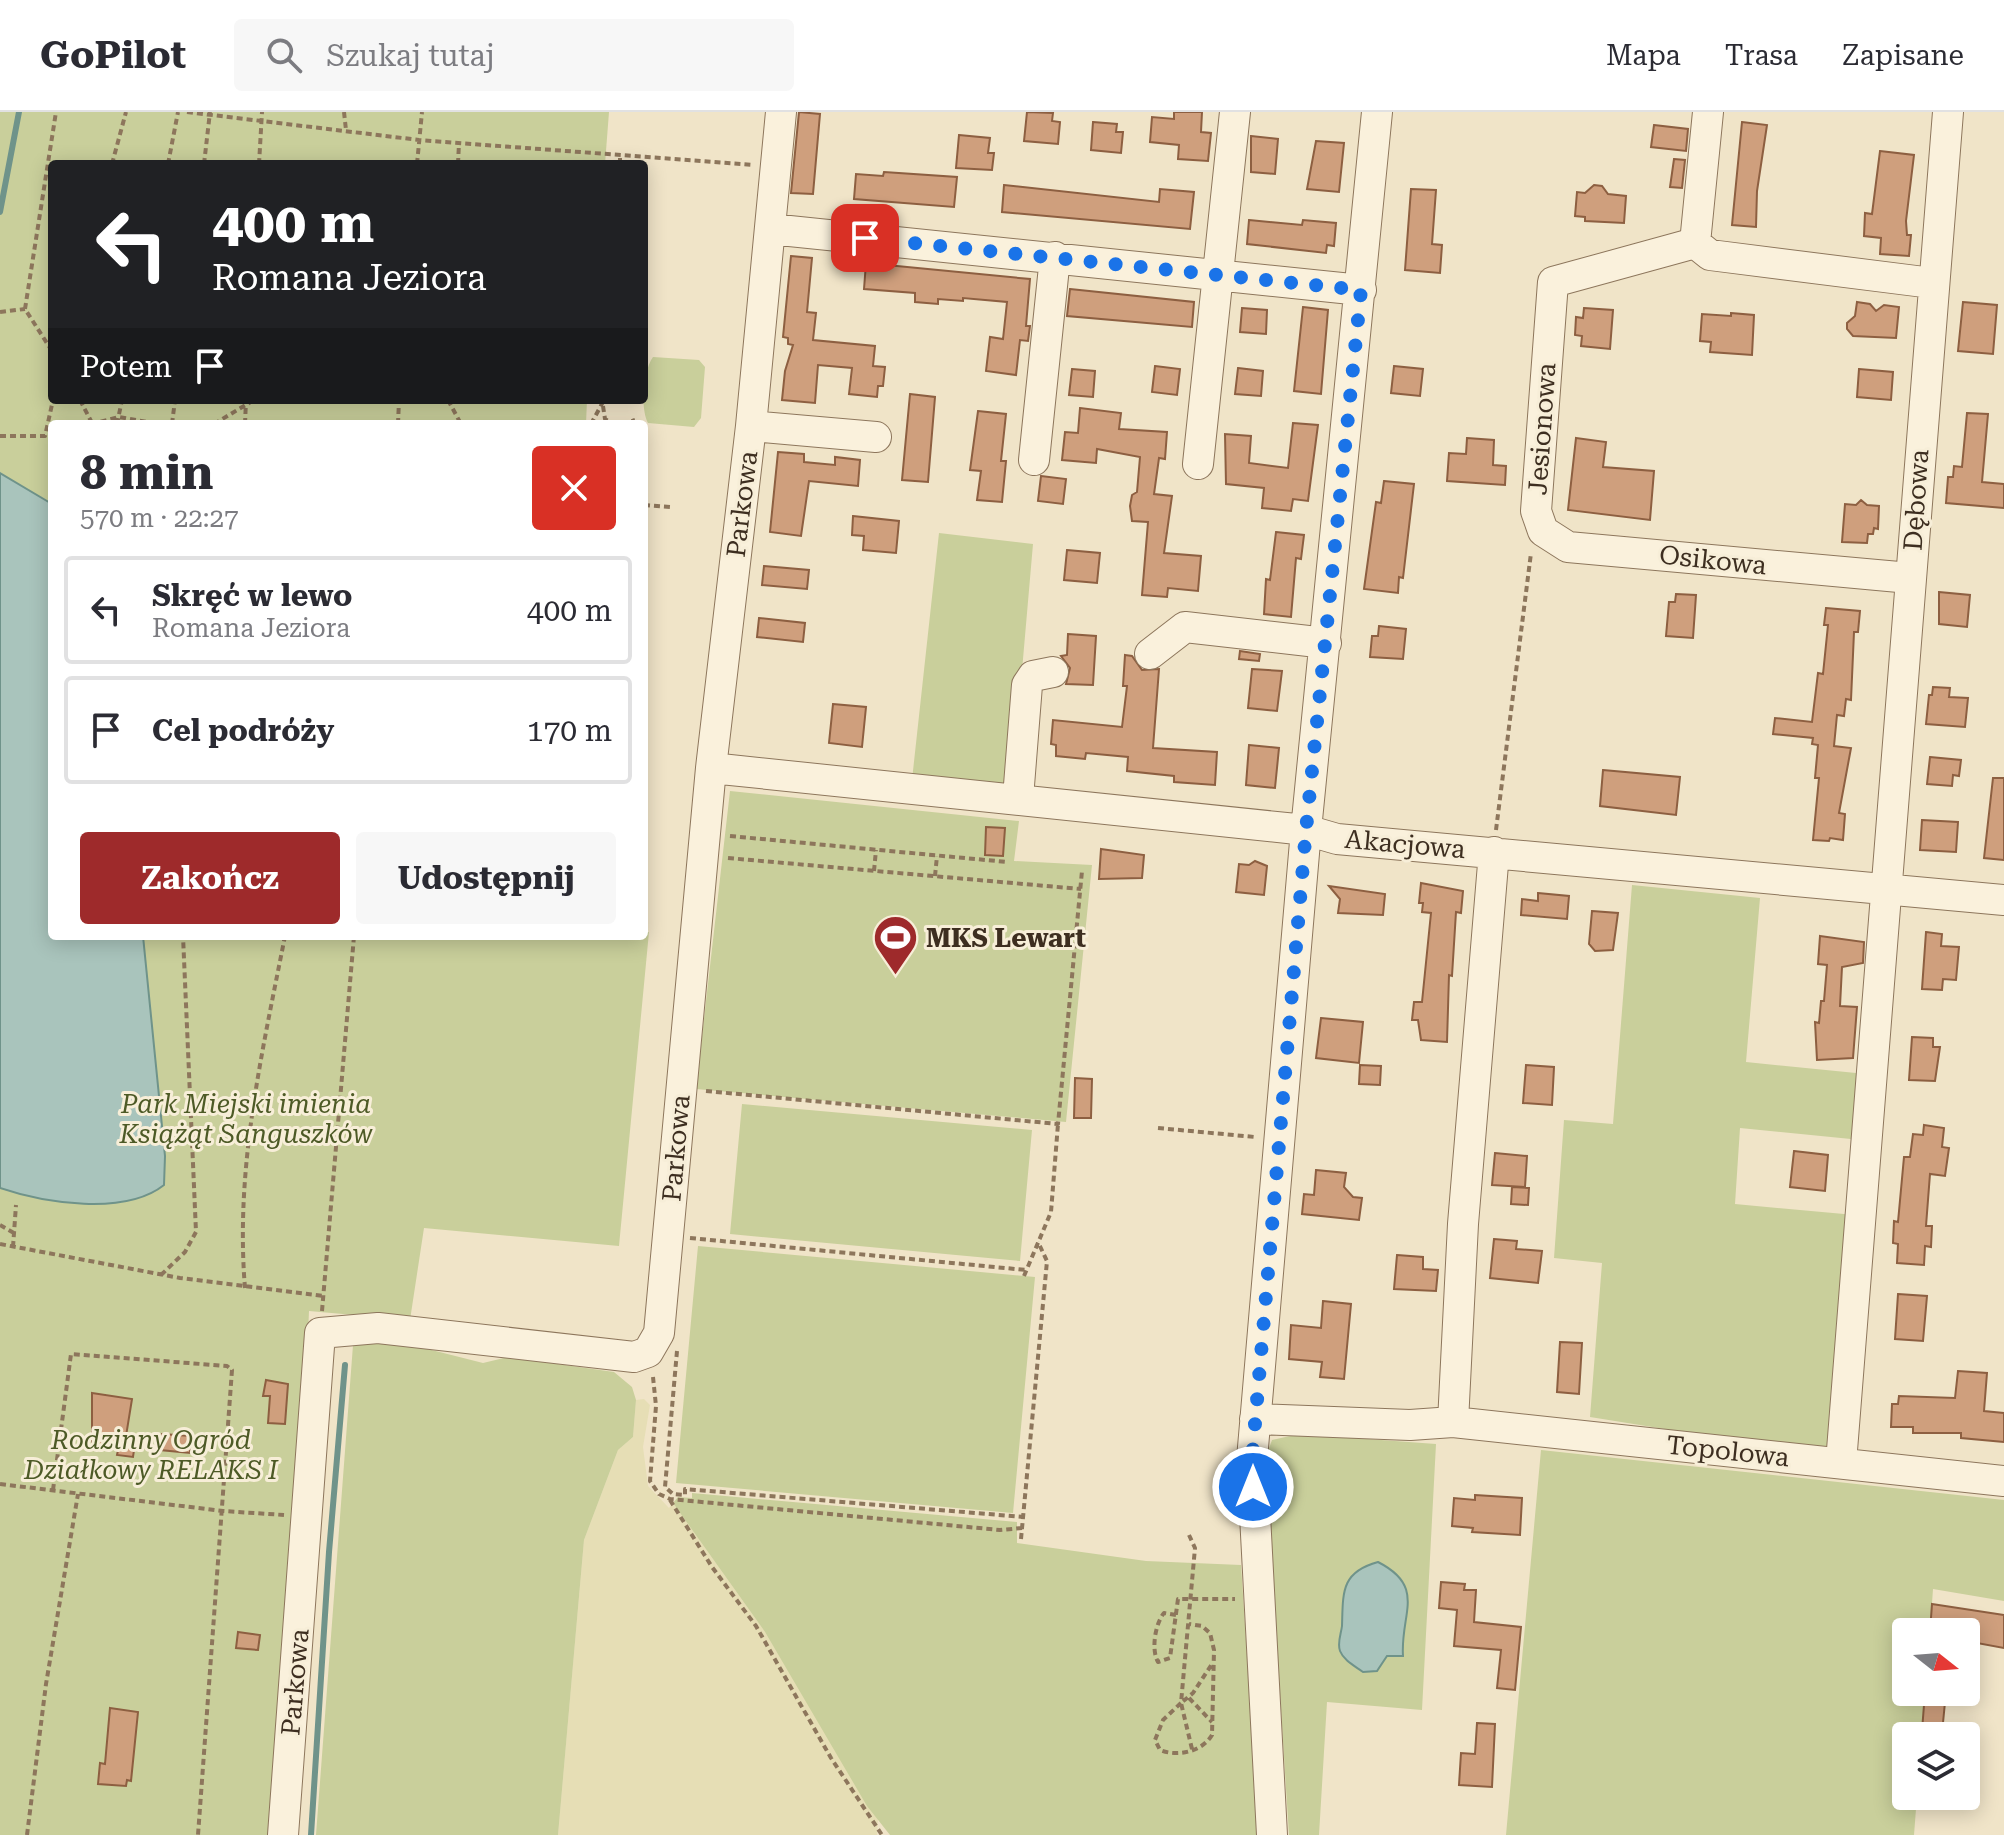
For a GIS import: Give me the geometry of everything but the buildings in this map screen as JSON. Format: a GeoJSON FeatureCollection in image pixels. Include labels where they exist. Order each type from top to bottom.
{"type":"FeatureCollection","features":[{"type":"Feature","properties":{"kind":"street","name":"Parkowa"},"geometry":{"type":"LineString","coordinates":[[650,1348],[668,1236],[711,768],[751,426],[781,112]]}},
{"type":"Feature","properties":{"kind":"street"},"geometry":{"type":"LineString","coordinates":[[1198,464],[1235,112]]}},
{"type":"Feature","properties":{"kind":"street"},"geometry":{"type":"LineString","coordinates":[[1272,1835],[1252,1459],[1306,830],[1377,112]]}},
{"type":"Feature","properties":{"kind":"street"},"geometry":{"type":"LineString","coordinates":[[1708,112],[1695,243],[1710,255],[1932,283]]}},
{"type":"Feature","properties":{"kind":"street","name":"Dębowa"},"geometry":{"type":"LineString","coordinates":[[1841,1463],[1932,283],[1948,112]]}},
{"type":"Feature","properties":{"kind":"street"},"geometry":{"type":"LineString","coordinates":[[770,229],[1361,290]]}},
{"type":"Feature","properties":{"kind":"street","name":"Jesionowa"},"geometry":{"type":"LineString","coordinates":[[1536,511],[1553,282],[1695,243]]}},
{"type":"Feature","properties":{"kind":"street"},"geometry":{"type":"LineString","coordinates":[[1034,460],[1055,257]]}},
{"type":"Feature","properties":{"kind":"street"},"geometry":{"type":"LineString","coordinates":[[751,426],[876,437]]}},
{"type":"Feature","properties":{"kind":"street","name":"Osikowa"},"geometry":{"type":"LineString","coordinates":[[1536,511],[1543,531],[1568,547],[1910,578]]}},
{"type":"Feature","properties":{"kind":"street"},"geometry":{"type":"LineString","coordinates":[[1150,654],[1185,627],[1326,643]]}},
{"type":"Feature","properties":{"kind":"street"},"geometry":{"type":"LineString","coordinates":[[1018,798],[1027,685],[1033,676],[1053,672]]}},
{"type":"Feature","properties":{"kind":"street","name":"Akacjowa"},"geometry":{"type":"LineString","coordinates":[[711,768],[1306,830],[1337,839],[2004,900]]}},
{"type":"Feature","properties":{"kind":"street"},"geometry":{"type":"LineString","coordinates":[[1453,1422],[1463,1224],[1494,852]]}},
{"type":"Feature","properties":{"kind":"street"},"geometry":{"type":"LineString","coordinates":[[320,1333],[378,1328],[634,1357],[650,1348]]}},
{"type":"Feature","properties":{"kind":"street","name":"Parkowa"},"geometry":{"type":"LineString","coordinates":[[283,1835],[320,1333]]}},
{"type":"Feature","properties":{"kind":"street","name":"Topolowa"},"geometry":{"type":"LineString","coordinates":[[1255,1419],[1410,1425],[1453,1422],[2004,1481]]}},
{"type":"Feature","properties":{"kind":"path"},"geometry":{"type":"LineString","coordinates":[[48,160],[56,112]]}},
{"type":"Feature","properties":{"kind":"path"},"geometry":{"type":"LineString","coordinates":[[113,160],[126,112]]}},
{"type":"Feature","properties":{"kind":"path"},"geometry":{"type":"LineString","coordinates":[[169,160],[178,112]]}},
{"type":"Feature","properties":{"kind":"path"},"geometry":{"type":"LineString","coordinates":[[187,112],[419,140],[776,167]]}},
{"type":"Feature","properties":{"kind":"path"},"geometry":{"type":"LineString","coordinates":[[259,160],[262,112]]}},
{"type":"Feature","properties":{"kind":"path"},"geometry":{"type":"LineString","coordinates":[[344,112],[346,130]]}},
{"type":"Feature","properties":{"kind":"path"},"geometry":{"type":"LineString","coordinates":[[417,160],[422,112]]}},
{"type":"Feature","properties":{"kind":"path"},"geometry":{"type":"LineString","coordinates":[[204,160],[210,114]]}},
{"type":"Feature","properties":{"kind":"path"},"geometry":{"type":"LineString","coordinates":[[458,160],[459,143]]}},
{"type":"Feature","properties":{"kind":"path"},"geometry":{"type":"LineString","coordinates":[[620,155],[620,160]]}},
{"type":"Feature","properties":{"kind":"path"},"geometry":{"type":"LineString","coordinates":[[48,163],[25,309],[48,345]]}},
{"type":"Feature","properties":{"kind":"path"},"geometry":{"type":"LineString","coordinates":[[0,312],[25,309]]}},
{"type":"Feature","properties":{"kind":"path"},"geometry":{"type":"LineString","coordinates":[[118,420],[121,404]]}},
{"type":"Feature","properties":{"kind":"path"},"geometry":{"type":"LineString","coordinates":[[220,420],[244,404]]}},
{"type":"Feature","properties":{"kind":"path"},"geometry":{"type":"LineString","coordinates":[[106,420],[119,417],[136,420]]}},
{"type":"Feature","properties":{"kind":"path"},"geometry":{"type":"LineString","coordinates":[[0,436],[45,436],[48,422]]}},
{"type":"Feature","properties":{"kind":"path"},"geometry":{"type":"LineString","coordinates":[[648,505],[670,507]]}},
{"type":"Feature","properties":{"kind":"path","name":"Jesionowa"},"geometry":{"type":"LineString","coordinates":[[1494,852],[1536,511]]}},
{"type":"Feature","properties":{"kind":"path"},"geometry":{"type":"LineString","coordinates":[[726,873],[731,825]]}},
{"type":"Feature","properties":{"kind":"path"},"geometry":{"type":"LineString","coordinates":[[730,836],[1007,862]]}},
{"type":"Feature","properties":{"kind":"path"},"geometry":{"type":"LineString","coordinates":[[874,871],[876,850]]}},
{"type":"Feature","properties":{"kind":"path"},"geometry":{"type":"LineString","coordinates":[[935,876],[937,856]]}},
{"type":"Feature","properties":{"kind":"path"},"geometry":{"type":"LineString","coordinates":[[728,858],[1081,889]]}},
{"type":"Feature","properties":{"kind":"path"},"geometry":{"type":"LineString","coordinates":[[668,1236],[1025,1273],[1051,1212],[1082,871]]}},
{"type":"Feature","properties":{"kind":"path"},"geometry":{"type":"LineString","coordinates":[[161,1275],[185,1252],[196,1232],[183,940]]}},
{"type":"Feature","properties":{"kind":"path"},"geometry":{"type":"LineString","coordinates":[[245,1288],[241,1238],[248,1126],[284,940]]}},
{"type":"Feature","properties":{"kind":"path"},"geometry":{"type":"LineString","coordinates":[[320,1333],[354,940]]}},
{"type":"Feature","properties":{"kind":"path"},"geometry":{"type":"LineString","coordinates":[[707,1077],[706,1093],[1058,1124]]}},
{"type":"Feature","properties":{"kind":"path"},"geometry":{"type":"LineString","coordinates":[[1158,1128],[1278,1139]]}},
{"type":"Feature","properties":{"kind":"path"},"geometry":{"type":"LineString","coordinates":[[13,1247],[16,1205]]}},
{"type":"Feature","properties":{"kind":"path"},"geometry":{"type":"LineString","coordinates":[[0,1225],[14,1233]]}},
{"type":"Feature","properties":{"kind":"path"},"geometry":{"type":"LineString","coordinates":[[1021,1539],[1047,1261],[1038,1242]]}},
{"type":"Feature","properties":{"kind":"path"},"geometry":{"type":"LineString","coordinates":[[0,1244],[161,1275],[323,1296]]}},
{"type":"Feature","properties":{"kind":"path"},"geometry":{"type":"LineString","coordinates":[[882,1835],[831,1758],[756,1626],[712,1567],[671,1497],[665,1487],[678,1346],[650,1348],[656,1406],[650,1481],[659,1494],[671,1497],[1000,1530],[1022,1528]]}},
{"type":"Feature","properties":{"kind":"path"},"geometry":{"type":"LineString","coordinates":[[53,1490],[71,1354],[227,1366],[234,1378],[198,1835]]}},
{"type":"Feature","properties":{"kind":"path"},"geometry":{"type":"LineString","coordinates":[[0,1484],[223,1511],[284,1515]]}},
{"type":"Feature","properties":{"kind":"path"},"geometry":{"type":"LineString","coordinates":[[671,1497],[685,1495],[685,1489],[1024,1517]]}},
{"type":"Feature","properties":{"kind":"path"},"geometry":{"type":"LineString","coordinates":[[27,1835],[46,1684],[78,1494]]}},
{"type":"Feature","properties":{"kind":"path"},"geometry":{"type":"LineString","coordinates":[[1189,1535],[1195,1548],[1181,1703],[1192,1749]]}},
{"type":"Feature","properties":{"kind":"path"},"geometry":{"type":"LineString","coordinates":[[1176,1615],[1164,1613],[1159,1619],[1154,1653],[1158,1662],[1170,1658],[1176,1615],[1178,1599],[1258,1598]]}},
{"type":"Feature","properties":{"kind":"path"},"geometry":{"type":"LineString","coordinates":[[1189,1624],[1202,1626],[1210,1633],[1213,1662],[1210,1739],[1192,1749],[1171,1754],[1160,1750],[1155,1743],[1163,1720],[1188,1698],[1213,1662]]}},
{"type":"Feature","properties":{"kind":"path"},"geometry":{"type":"LineString","coordinates":[[1188,1698],[1212,1722]]}},
{"type":"Feature","properties":{"kind":"shaded area"},"geometry":{"type":"Polygon","coordinates":[[[644,1399],[650,1405],[643,1447],[648,1486],[669,1508],[673,1503],[765,1632],[878,1819],[877,1835],[558,1835],[584,1540],[618,1450],[633,1437],[636,1400],[644,1399]]]}},
{"type":"Feature","properties":{"kind":"green space"},"geometry":{"type":"Polygon","coordinates":[[[0,112],[609,112],[605,160],[48,160],[48,404],[587,404],[586,420],[48,420],[48,940],[648,940],[649,932],[619,1246],[424,1228],[410,1320],[309,1311],[300,1516],[273,1835],[0,1835],[0,112]]]}},
{"type":"Feature","properties":{"kind":"green space"},"geometry":{"type":"Polygon","coordinates":[[[653,357],[699,360],[705,367],[701,418],[694,427],[648,423],[644,404],[648,404],[653,357]]]}},
{"type":"Feature","properties":{"kind":"green space"},"geometry":{"type":"Polygon","coordinates":[[[939,533],[1033,544],[1011,797],[911,789],[939,533]]]}},
{"type":"Feature","properties":{"kind":"green space","name":"MKS Lewart"},"geometry":{"type":"Polygon","coordinates":[[[730,791],[1019,821],[1014,861],[1092,865],[1066,1122],[696,1089],[730,791]]]}},
{"type":"Feature","properties":{"kind":"green space"},"geometry":{"type":"Polygon","coordinates":[[[1632,885],[1760,898],[1746,1062],[1866,1074],[1861,1140],[1740,1128],[1735,1204],[1855,1215],[1827,1455],[1590,1417],[1602,1263],[1554,1258],[1564,1120],[1613,1124],[1632,885]]]}},
{"type":"Feature","properties":{"kind":"green space"},"geometry":{"type":"Polygon","coordinates":[[[742,1104],[1032,1130],[1020,1261],[730,1234],[742,1104]]]}},
{"type":"Feature","properties":{"kind":"green space"},"geometry":{"type":"Polygon","coordinates":[[[698,1246],[1035,1277],[1013,1513],[676,1483],[698,1246]]]}},
{"type":"Feature","properties":{"kind":"green space"},"geometry":{"type":"Polygon","coordinates":[[[396,1341],[483,1363],[508,1357],[614,1372],[632,1387],[636,1400],[633,1437],[618,1450],[584,1540],[558,1835],[316,1835],[353,1345],[396,1341]]]}},
{"type":"Feature","properties":{"kind":"green space"},"geometry":{"type":"Polygon","coordinates":[[[1299,1434],[1436,1444],[1422,1710],[1327,1702],[1319,1835],[1289,1835],[1265,1459],[1272,1440],[1299,1434]]]}},
{"type":"Feature","properties":{"kind":"green space"},"geometry":{"type":"Polygon","coordinates":[[[1541,1450],[2004,1500],[2004,1601],[1933,1589],[1931,1618],[1892,1618],[1892,1706],[1924,1706],[1923,1722],[1892,1722],[1892,1810],[1916,1810],[1914,1835],[1506,1835],[1541,1450]]]}},
{"type":"Feature","properties":{"kind":"green space"},"geometry":{"type":"Polygon","coordinates":[[[692,1493],[1017,1522],[1017,1543],[1146,1561],[1241,1565],[1259,1835],[890,1835],[867,1806],[765,1632],[673,1503],[678,1497],[692,1498],[692,1493]]]}},
{"type":"Feature","properties":{"kind":"water"},"geometry":{"type":"Polygon","coordinates":[[[0,473],[48,502],[48,940],[143,940],[165,1156],[164,1185],[148,1195],[128,1201],[107,1204],[61,1202],[0,1188],[0,473]]]}},
{"type":"Feature","properties":{"kind":"water"},"geometry":{"type":"Polygon","coordinates":[[[1378,1562],[1393,1571],[1407,1592],[1403,1656],[1387,1656],[1377,1671],[1363,1672],[1342,1655],[1339,1648],[1344,1593],[1357,1571],[1378,1562]]]}},
{"type":"Feature","properties":{"kind":"waterway"},"geometry":{"type":"LineString","coordinates":[[0,212],[19,112]]}},
{"type":"Feature","properties":{"kind":"waterway"},"geometry":{"type":"LineString","coordinates":[[311,1835],[329,1552],[345,1365]]}},
{"type":"Feature","properties":{"kind":"place","name":"MKS Lewart"},"geometry":{"type":"Point","coordinates":[895,977]}},
{"type":"Feature","properties":{"kind":"route"},"geometry":{"type":"LineString","coordinates":[[865,238],[1361,290],[1278,1139],[1252,1459],[1253,1487]]}},
{"type":"Feature","properties":{"kind":"park label","name":"Park Miejski imienia Książąt Sanguszków"},"geometry":{"type":"Point","coordinates":[246,1119]}},
{"type":"Feature","properties":{"kind":"park label","name":"Rodzinny Ogród Działkowy RELAKS I"},"geometry":{"type":"Point","coordinates":[151,1455]}}]}
